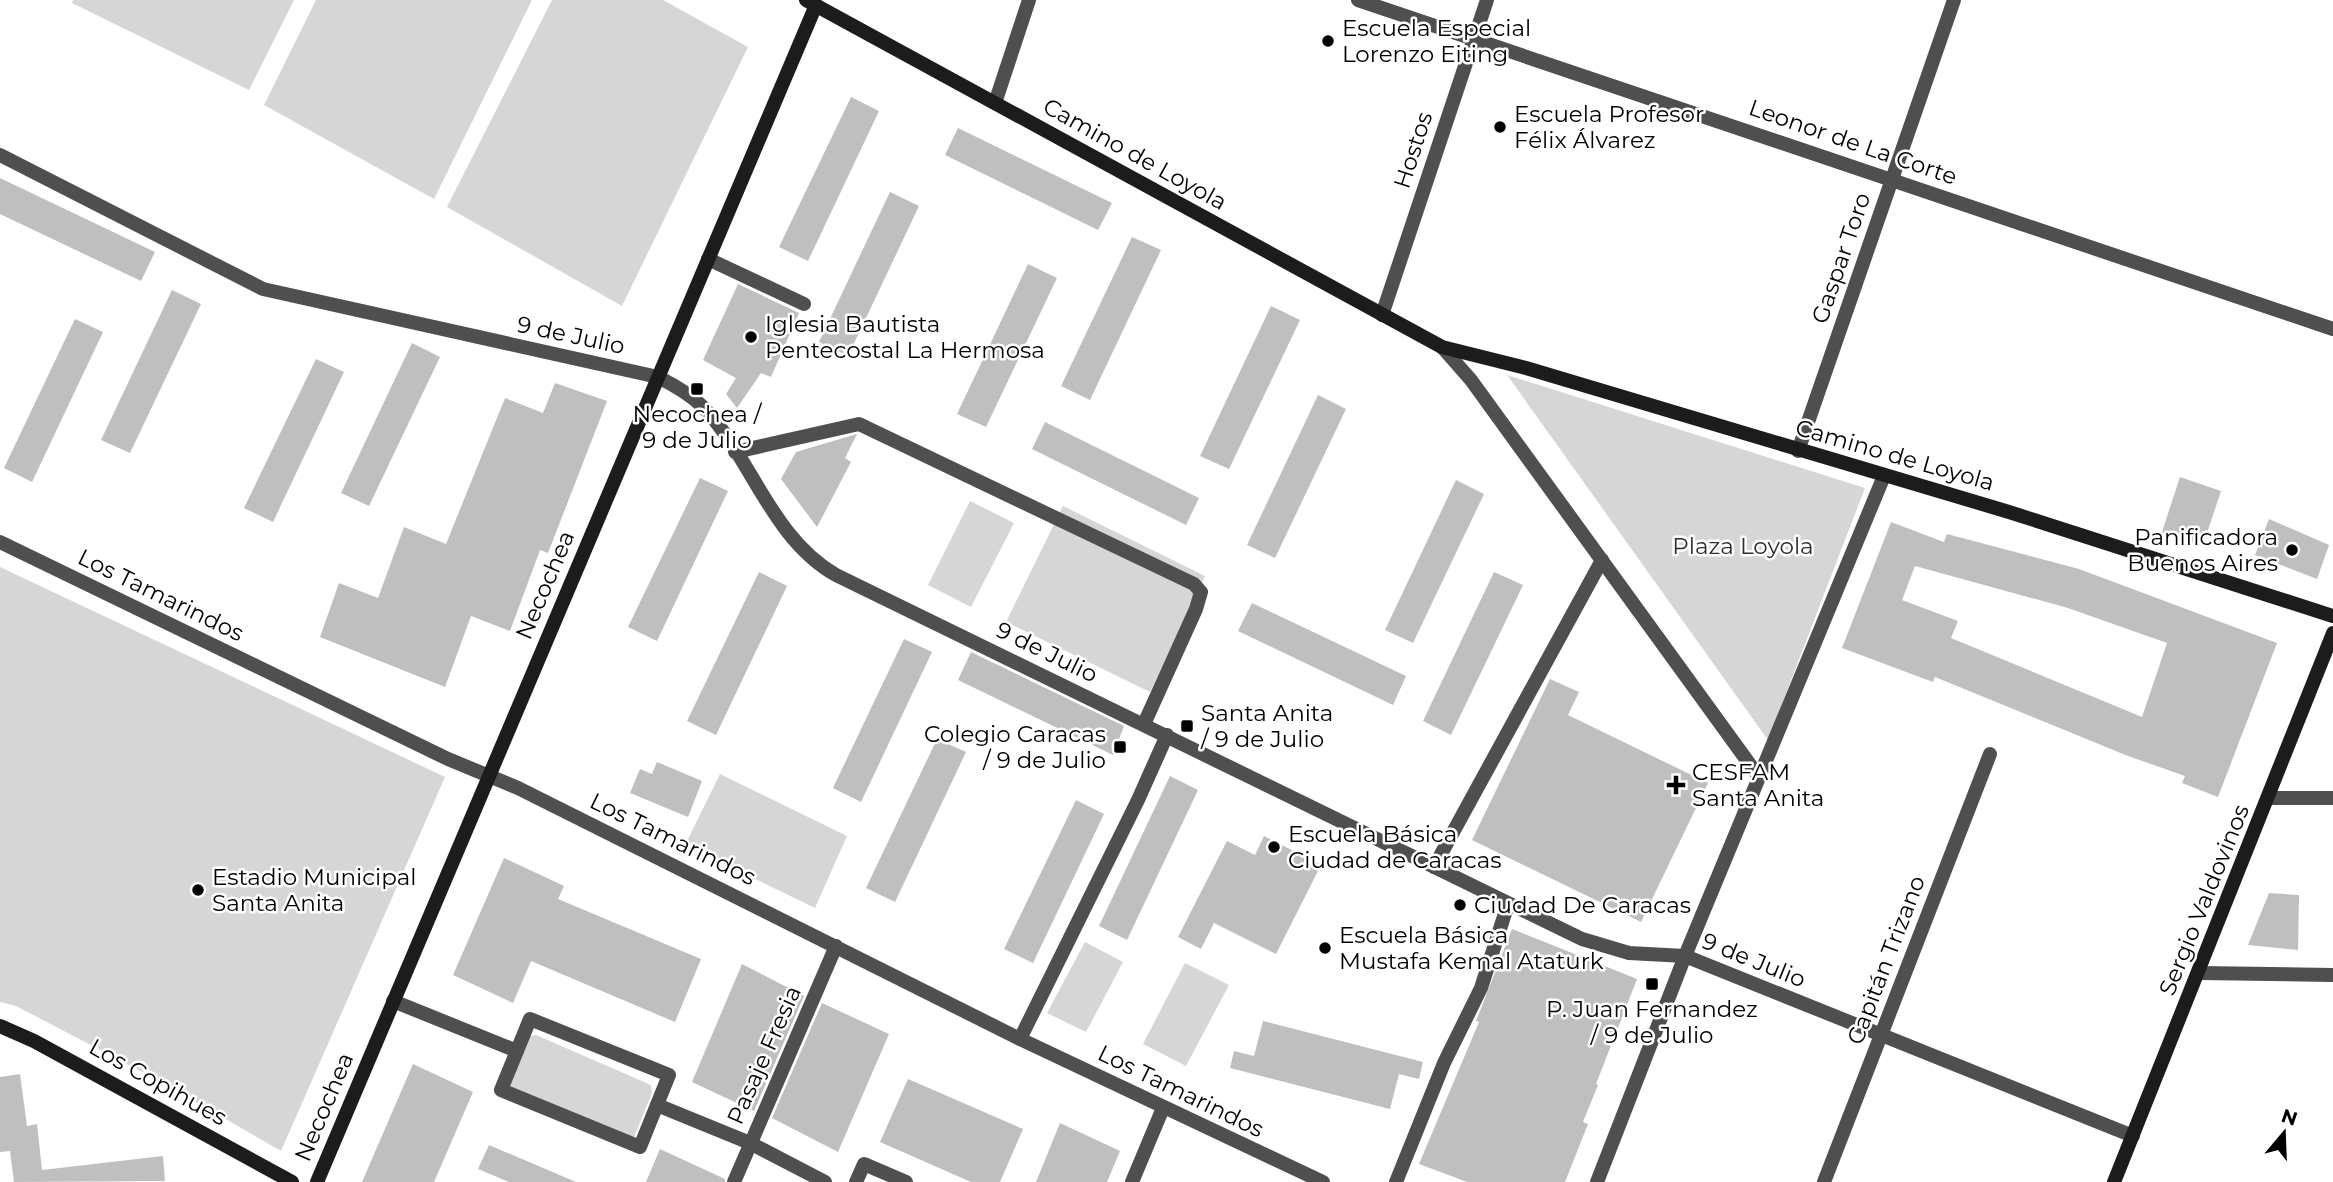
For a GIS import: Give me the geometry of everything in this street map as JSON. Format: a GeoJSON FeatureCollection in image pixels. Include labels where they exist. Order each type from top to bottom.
{"type":"FeatureCollection","features":[{"type":"Feature","properties":{"kind":"street"},"geometry":{"type":"LineString","coordinates":[[995,103],[1029,0]]}},
{"type":"Feature","properties":{"kind":"street","name":"Leonor de La Corte"},"geometry":{"type":"LineString","coordinates":[[1358,0],[2333,329]]}},
{"type":"Feature","properties":{"kind":"street","name":"Hostos"},"geometry":{"type":"LineString","coordinates":[[1382,315],[1487,0]]}},
{"type":"Feature","properties":{"kind":"street","name":"Gaspar Toro"},"geometry":{"type":"LineString","coordinates":[[1798,451],[1954,0]]}},
{"type":"Feature","properties":{"kind":"street","name":"Camino de Loyola"},"geometry":{"type":"LineString","coordinates":[[811,3],[1442,347],[1526,368],[1884,475],[2333,616]]}},
{"type":"Feature","properties":{"kind":"street","name":"Necochea"},"geometry":{"type":"LineString","coordinates":[[317,1182],[708,260],[811,3]]}},
{"type":"Feature","properties":{"kind":"street","name":"9 de Julio"},"geometry":{"type":"LineString","coordinates":[[0,155],[262,289],[658,377],[702,405],[792,537],[826,569],[1582,939],[1608,948],[1647,956],[1685,956],[2133,1136]]}},
{"type":"Feature","properties":{"kind":"street"},"geometry":{"type":"LineString","coordinates":[[708,260],[804,304]]}},
{"type":"Feature","properties":{"kind":"street","name":"Camino de Loyola"},"geometry":{"type":"LineString","coordinates":[[1442,347],[1471,380],[1759,777]]}},
{"type":"Feature","properties":{"kind":"street"},"geometry":{"type":"LineString","coordinates":[[735,452],[859,424],[1194,584],[1201,592],[1196,609],[1144,724]]}},
{"type":"Feature","properties":{"kind":"street"},"geometry":{"type":"LineString","coordinates":[[1597,1182],[1685,956],[1884,475]]}},
{"type":"Feature","properties":{"kind":"street","name":"Los Tamarindos"},"geometry":{"type":"LineString","coordinates":[[0,542],[489,776],[1020,1039],[1318,1181]]}},
{"type":"Feature","properties":{"kind":"street"},"geometry":{"type":"LineString","coordinates":[[1434,867],[1602,560]]}},
{"type":"Feature","properties":{"kind":"street","name":"Sergio Valdovinos"},"geometry":{"type":"LineString","coordinates":[[2113,1182],[2200,973],[2333,633]]}},
{"type":"Feature","properties":{"kind":"street"},"geometry":{"type":"LineString","coordinates":[[1020,1039],[1138,800],[1167,735]]}},
{"type":"Feature","properties":{"kind":"street","name":"Capitán Trizano"},"geometry":{"type":"LineString","coordinates":[[1824,1182],[1990,754]]}},
{"type":"Feature","properties":{"kind":"street"},"geometry":{"type":"LineString","coordinates":[[2269,798],[2333,798]]}},
{"type":"Feature","properties":{"kind":"street"},"geometry":{"type":"LineString","coordinates":[[1396,1182],[1444,1063],[1481,988],[1508,904]]}},
{"type":"Feature","properties":{"kind":"street","name":"Pasaje Fresia"},"geometry":{"type":"LineString","coordinates":[[734,1182],[836,946]]}},
{"type":"Feature","properties":{"kind":"street"},"geometry":{"type":"LineString","coordinates":[[2200,973],[2333,975]]}},
{"type":"Feature","properties":{"kind":"street"},"geometry":{"type":"LineString","coordinates":[[393,1001],[517,1051]]}},
{"type":"Feature","properties":{"kind":"street"},"geometry":{"type":"LineString","coordinates":[[530,1019],[669,1075],[657,1105],[640,1147],[501,1090],[530,1019]]}},
{"type":"Feature","properties":{"kind":"street","name":"Los Copihues"},"geometry":{"type":"LineString","coordinates":[[0,1026],[34,1041],[292,1182]]}},
{"type":"Feature","properties":{"kind":"street"},"geometry":{"type":"LineString","coordinates":[[657,1105],[750,1143],[825,1182]]}},
{"type":"Feature","properties":{"kind":"street"},"geometry":{"type":"LineString","coordinates":[[1132,1182],[1163,1108]]}},
{"type":"Feature","properties":{"kind":"street"},"geometry":{"type":"LineString","coordinates":[[856,1182],[863,1164],[906,1182]]}},
{"type":"Feature","properties":{"kind":"green space"},"geometry":{"type":"Polygon","coordinates":[[[73,0],[294,0],[249,90],[72,3],[73,0]]]}},
{"type":"Feature","properties":{"kind":"green space"},"geometry":{"type":"Polygon","coordinates":[[[316,0],[532,0],[434,199],[264,105],[316,0]]]}},
{"type":"Feature","properties":{"kind":"green space"},"geometry":{"type":"Polygon","coordinates":[[[552,0],[663,0],[748,47],[622,306],[447,207],[552,0]]]}},
{"type":"Feature","properties":{"kind":"green space","name":"Plaza Loyola"},"geometry":{"type":"Polygon","coordinates":[[[1507,375],[1865,488],[1768,740],[1507,375]]]}},
{"type":"Feature","properties":{"kind":"green space"},"geometry":{"type":"Polygon","coordinates":[[[970,501],[1014,523],[971,607],[928,585],[970,501]]]}},
{"type":"Feature","properties":{"kind":"green space"},"geometry":{"type":"Polygon","coordinates":[[[1063,506],[1205,576],[1150,692],[1006,622],[1063,506]]]}},
{"type":"Feature","properties":{"kind":"green space","name":"Estadio Municipal Santa Anita"},"geometry":{"type":"Polygon","coordinates":[[[0,567],[445,777],[281,1151],[156,1079],[16,1006],[0,1002],[0,567]]]}},
{"type":"Feature","properties":{"kind":"green space"},"geometry":{"type":"Polygon","coordinates":[[[720,774],[847,836],[815,908],[685,845],[720,774]]]}},
{"type":"Feature","properties":{"kind":"green space"},"geometry":{"type":"Polygon","coordinates":[[[1085,942],[1123,962],[1086,1032],[1047,1013],[1085,942]]]}},
{"type":"Feature","properties":{"kind":"green space"},"geometry":{"type":"Polygon","coordinates":[[[1185,963],[1229,985],[1186,1066],[1143,1044],[1185,963]]]}},
{"type":"Feature","properties":{"kind":"green space"},"geometry":{"type":"Polygon","coordinates":[[[536,1035],[651,1085],[652,1093],[632,1142],[504,1088],[526,1037],[536,1035]]]}},
{"type":"Feature","properties":{"kind":"building"},"geometry":{"type":"Polygon","coordinates":[[[851,97],[879,111],[808,261],[779,247],[851,97]]]}},
{"type":"Feature","properties":{"kind":"building"},"geometry":{"type":"Polygon","coordinates":[[[958,128],[1112,203],[1098,230],[945,155],[958,128]]]}},
{"type":"Feature","properties":{"kind":"building"},"geometry":{"type":"Polygon","coordinates":[[[0,178],[155,252],[141,281],[0,214],[0,178]]]}},
{"type":"Feature","properties":{"kind":"building"},"geometry":{"type":"Polygon","coordinates":[[[890,192],[919,206],[848,356],[819,342],[890,192]]]}},
{"type":"Feature","properties":{"kind":"building"},"geometry":{"type":"Polygon","coordinates":[[[1132,237],[1161,250],[1090,400],[1061,386],[1132,237]]]}},
{"type":"Feature","properties":{"kind":"building"},"geometry":{"type":"Polygon","coordinates":[[[1028,264],[1057,278],[986,427],[957,414],[1028,264]]]}},
{"type":"Feature","properties":{"kind":"building","name":"Iglesia Bautista Pentecostal La Hermosa"},"geometry":{"type":"Polygon","coordinates":[[[738,284],[799,313],[771,377],[761,373],[737,408],[726,394],[736,378],[703,360],[738,284]]]}},
{"type":"Feature","properties":{"kind":"building"},"geometry":{"type":"Polygon","coordinates":[[[172,290],[201,304],[130,453],[101,440],[172,290]]]}},
{"type":"Feature","properties":{"kind":"building"},"geometry":{"type":"Polygon","coordinates":[[[1271,306],[1300,320],[1229,469],[1200,456],[1271,306]]]}},
{"type":"Feature","properties":{"kind":"building"},"geometry":{"type":"Polygon","coordinates":[[[75,319],[103,332],[32,482],[4,468],[75,319]]]}},
{"type":"Feature","properties":{"kind":"building"},"geometry":{"type":"Polygon","coordinates":[[[412,343],[440,357],[369,506],[341,493],[412,343]]]}},
{"type":"Feature","properties":{"kind":"building"},"geometry":{"type":"Polygon","coordinates":[[[316,359],[344,372],[273,522],[244,508],[316,359]]]}},
{"type":"Feature","properties":{"kind":"building"},"geometry":{"type":"Polygon","coordinates":[[[555,383],[607,401],[548,553],[540,550],[510,631],[471,616],[445,687],[320,637],[339,583],[378,598],[404,527],[446,544],[505,398],[543,413],[555,383]]]}},
{"type":"Feature","properties":{"kind":"building"},"geometry":{"type":"Polygon","coordinates":[[[1318,395],[1346,409],[1275,558],[1247,545],[1318,395]]]}},
{"type":"Feature","properties":{"kind":"building"},"geometry":{"type":"Polygon","coordinates":[[[1045,422],[1199,498],[1186,525],[1032,449],[1045,422]]]}},
{"type":"Feature","properties":{"kind":"building"},"geometry":{"type":"Polygon","coordinates":[[[857,434],[845,458],[851,462],[817,527],[781,479],[796,452],[857,434]]]}},
{"type":"Feature","properties":{"kind":"building"},"geometry":{"type":"Polygon","coordinates":[[[2180,477],[2221,491],[2203,545],[2162,532],[2180,477]]]}},
{"type":"Feature","properties":{"kind":"building"},"geometry":{"type":"Polygon","coordinates":[[[700,478],[728,491],[657,641],[628,627],[700,478]]]}},
{"type":"Feature","properties":{"kind":"building"},"geometry":{"type":"Polygon","coordinates":[[[1456,480],[1484,494],[1413,643],[1385,630],[1456,480]]]}},
{"type":"Feature","properties":{"kind":"building","name":"Panificadora Buenos Aires"},"geometry":{"type":"Polygon","coordinates":[[[2269,519],[2329,545],[2317,579],[2255,555],[2269,519]]]}},
{"type":"Feature","properties":{"kind":"building"},"geometry":{"type":"Polygon","coordinates":[[[1891,522],[1944,542],[1947,534],[2079,569],[2277,643],[2218,797],[2182,783],[2185,776],[2128,756],[1935,677],[1933,682],[1842,648],[1891,522]],[[1915,566],[1902,600],[1958,621],[1951,638],[2142,717],[2167,643],[2068,608],[1915,566]]]}},
{"type":"Feature","properties":{"kind":"building"},"geometry":{"type":"Polygon","coordinates":[[[759,572],[787,586],[716,735],[687,721],[759,572]]]}},
{"type":"Feature","properties":{"kind":"building"},"geometry":{"type":"Polygon","coordinates":[[[1494,572],[1523,585],[1451,735],[1423,721],[1494,572]]]}},
{"type":"Feature","properties":{"kind":"building"},"geometry":{"type":"Polygon","coordinates":[[[1252,603],[1406,676],[1393,705],[1238,631],[1252,603]]]}},
{"type":"Feature","properties":{"kind":"building"},"geometry":{"type":"Polygon","coordinates":[[[904,639],[932,652],[861,802],[833,788],[904,639]]]}},
{"type":"Feature","properties":{"kind":"building"},"geometry":{"type":"Polygon","coordinates":[[[971,652],[1124,726],[1113,755],[958,680],[971,652]]]}},
{"type":"Feature","properties":{"kind":"building"},"geometry":{"type":"Polygon","coordinates":[[[1550,679],[1579,692],[1568,715],[1708,783],[1641,922],[1472,840],[1550,679]]]}},
{"type":"Feature","properties":{"kind":"building"},"geometry":{"type":"Polygon","coordinates":[[[937,739],[966,752],[895,902],[866,888],[937,739]]]}},
{"type":"Feature","properties":{"kind":"building"},"geometry":{"type":"Polygon","coordinates":[[[657,762],[702,781],[688,817],[630,793],[640,769],[652,774],[657,762]]]}},
{"type":"Feature","properties":{"kind":"building"},"geometry":{"type":"Polygon","coordinates":[[[1170,776],[1198,790],[1127,940],[1099,926],[1170,776]]]}},
{"type":"Feature","properties":{"kind":"building"},"geometry":{"type":"Polygon","coordinates":[[[1076,800],[1104,814],[1033,963],[1004,949],[1076,800]]]}},
{"type":"Feature","properties":{"kind":"building"},"geometry":{"type":"Polygon","coordinates":[[[1264,836],[1321,865],[1276,954],[1214,923],[1201,949],[1178,937],[1227,841],[1255,855],[1264,836]]]}},
{"type":"Feature","properties":{"kind":"building"},"geometry":{"type":"Polygon","coordinates":[[[504,858],[564,886],[558,899],[701,959],[675,1022],[531,961],[513,1003],[453,975],[504,858]]]}},
{"type":"Feature","properties":{"kind":"building"},"geometry":{"type":"Polygon","coordinates":[[[2269,893],[2299,895],[2298,950],[2248,945],[2269,893]]]}},
{"type":"Feature","properties":{"kind":"building"},"geometry":{"type":"Polygon","coordinates":[[[1512,929],[1637,979],[1596,1084],[1598,1085],[1583,1122],[1588,1124],[1565,1182],[1467,1182],[1419,1164],[1479,1022],[1476,1021],[1512,929]]]}},
{"type":"Feature","properties":{"kind":"building"},"geometry":{"type":"Polygon","coordinates":[[[742,964],[804,996],[754,1111],[692,1082],[742,964]]]}},
{"type":"Feature","properties":{"kind":"building"},"geometry":{"type":"Polygon","coordinates":[[[822,1003],[889,1034],[838,1152],[772,1118],[822,1003]]]}},
{"type":"Feature","properties":{"kind":"building"},"geometry":{"type":"Polygon","coordinates":[[[1263,1021],[1423,1062],[1419,1079],[1399,1074],[1390,1109],[1230,1068],[1234,1051],[1254,1056],[1263,1021]]]}},
{"type":"Feature","properties":{"kind":"building"},"geometry":{"type":"Polygon","coordinates":[[[413,1064],[473,1092],[434,1182],[362,1182],[413,1064]]]}},
{"type":"Feature","properties":{"kind":"building"},"geometry":{"type":"Polygon","coordinates":[[[20,1074],[27,1126],[37,1124],[42,1170],[163,1156],[165,1181],[14,1182],[10,1151],[0,1152],[0,1077],[20,1074]]]}},
{"type":"Feature","properties":{"kind":"building"},"geometry":{"type":"Polygon","coordinates":[[[908,1079],[1023,1129],[1000,1182],[971,1182],[880,1142],[908,1079]]]}},
{"type":"Feature","properties":{"kind":"building"},"geometry":{"type":"Polygon","coordinates":[[[1060,1123],[1120,1151],[1107,1182],[1036,1182],[1060,1123]]]}},
{"type":"Feature","properties":{"kind":"building"},"geometry":{"type":"Polygon","coordinates":[[[489,1145],[576,1182],[509,1182],[478,1169],[489,1145]]]}},
{"type":"Feature","properties":{"kind":"building"},"geometry":{"type":"Polygon","coordinates":[[[660,1149],[725,1179],[725,1182],[646,1182],[660,1149]]]}},
{"type":"Feature","properties":{"kind":"place","name":"Escuela Especial Lorenzo Eiting"},"geometry":{"type":"Point","coordinates":[1328,41]}},
{"type":"Feature","properties":{"kind":"place","name":"Escuela Profesor Félix Álvarez"},"geometry":{"type":"Point","coordinates":[1500,127]}},
{"type":"Feature","properties":{"kind":"place","name":"Iglesia Bautista Pentecostal La Hermosa"},"geometry":{"type":"Point","coordinates":[751,337]}},
{"type":"Feature","properties":{"kind":"place","name":"Necochea / 9 de Julio"},"geometry":{"type":"Point","coordinates":[697,389]}},
{"type":"Feature","properties":{"kind":"place","name":"Panificadora Buenos Aires"},"geometry":{"type":"Point","coordinates":[2292,550]}},
{"type":"Feature","properties":{"kind":"place","name":"Santa Anita / 9 de Julio"},"geometry":{"type":"Point","coordinates":[1187,726]}},
{"type":"Feature","properties":{"kind":"place","name":"Colegio Caracas / 9 de Julio"},"geometry":{"type":"Point","coordinates":[1120,747]}},
{"type":"Feature","properties":{"kind":"place","name":"CESFAM Santa Anita"},"geometry":{"type":"Point","coordinates":[1676,785]}},
{"type":"Feature","properties":{"kind":"place","name":"Escuela Básica Ciudad de Caracas"},"geometry":{"type":"Point","coordinates":[1274,847]}},
{"type":"Feature","properties":{"kind":"place","name":"Estadio Municipal Santa Anita"},"geometry":{"type":"Point","coordinates":[198,890]}},
{"type":"Feature","properties":{"kind":"place","name":"Ciudad De Caracas"},"geometry":{"type":"Point","coordinates":[1460,905]}},
{"type":"Feature","properties":{"kind":"place","name":"Escuela Básica Mustafa Kemal Ataturk"},"geometry":{"type":"Point","coordinates":[1325,948]}},
{"type":"Feature","properties":{"kind":"place","name":"P. Juan Fernandez / 9 de Julio"},"geometry":{"type":"Point","coordinates":[1652,984]}}]}
